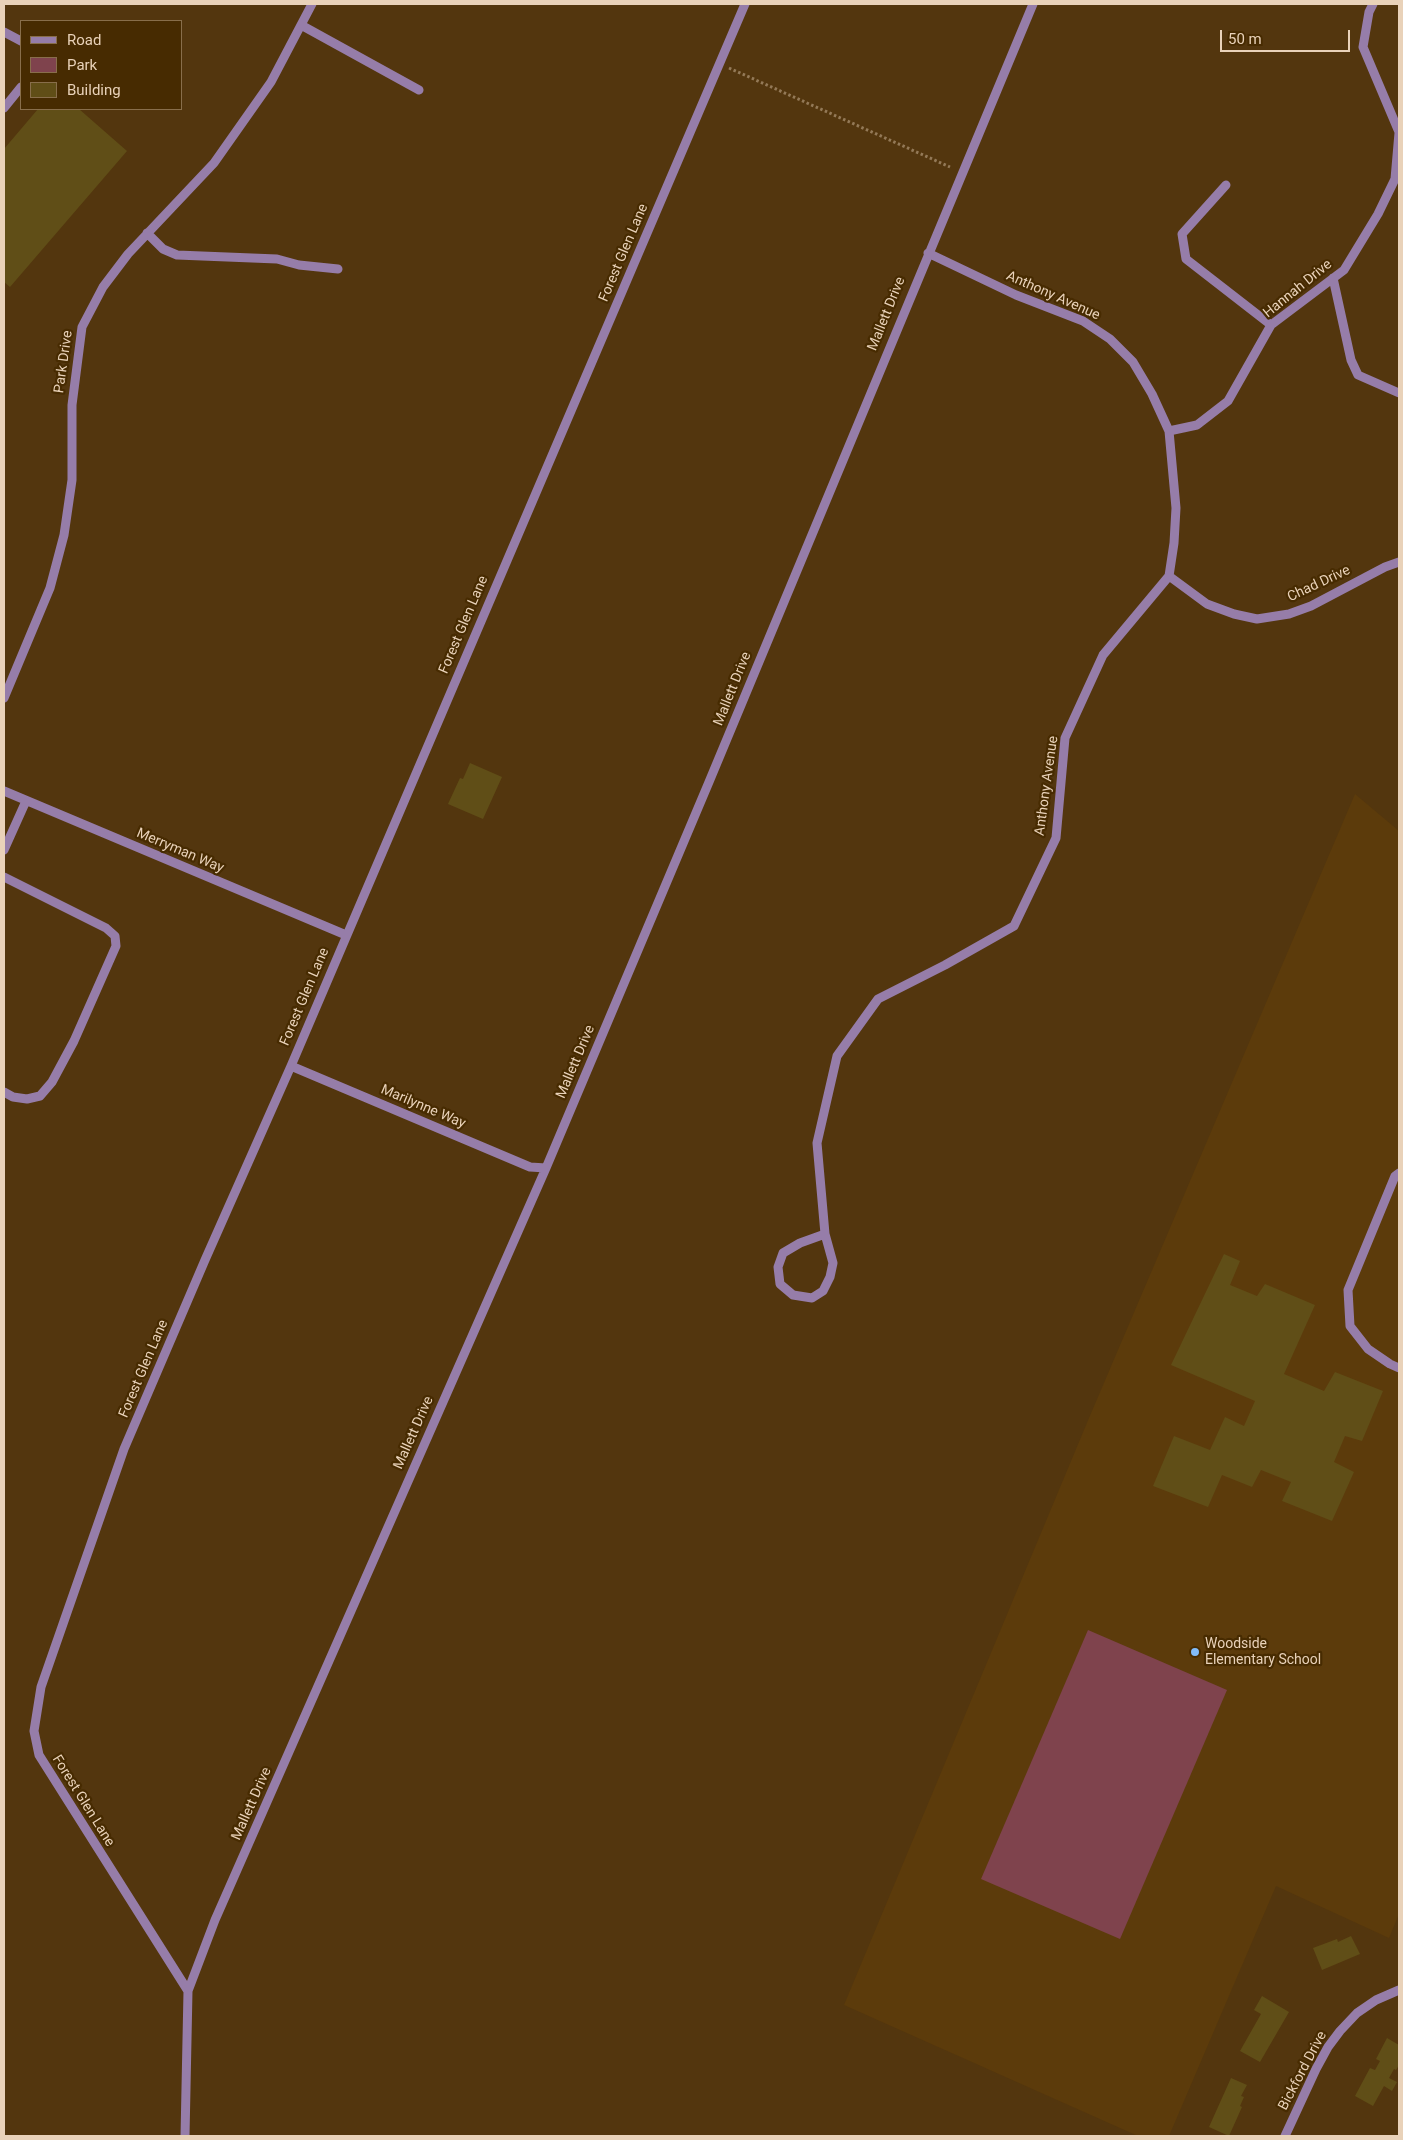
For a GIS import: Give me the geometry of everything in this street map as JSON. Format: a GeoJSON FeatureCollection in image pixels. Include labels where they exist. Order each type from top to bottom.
{"type":"FeatureCollection","features":[{"type":"Feature","properties":{"kind":"street","name":"Park Drive"},"geometry":{"type":"LineString","coordinates":[[4,698],[50,588],[64,535],[72,480],[72,405],[82,327],[103,287],[128,254],[214,163],[270,82],[312,4]]}},
{"type":"Feature","properties":{"kind":"street","name":"Forest Glen Lane"},"geometry":{"type":"LineString","coordinates":[[188,1991],[38,1755],[34,1732],[41,1687],[124,1449],[204,1260],[291,1066],[745,4]]}},
{"type":"Feature","properties":{"kind":"street","name":"Mallett Drive"},"geometry":{"type":"LineString","coordinates":[[185,2136],[188,1991],[215,1920],[546,1168],[713,773],[1033,4]]}},
{"type":"Feature","properties":{"kind":"street","name":"Hannah Drive"},"geometry":{"type":"LineString","coordinates":[[1169,431],[1197,426],[1228,400],[1271,325],[1344,270],[1378,214],[1395,179],[1398,162],[1399,132],[1363,47],[1369,12],[1374,4]]}},
{"type":"Feature","properties":{"kind":"street"},"geometry":{"type":"LineString","coordinates":[[301,25],[419,90]]}},
{"type":"Feature","properties":{"kind":"street"},"geometry":{"type":"LineString","coordinates":[[4,32],[20,40]]}},
{"type":"Feature","properties":{"kind":"street"},"geometry":{"type":"LineString","coordinates":[[4,108],[20,88]]}},
{"type":"Feature","properties":{"kind":"street"},"geometry":{"type":"LineString","coordinates":[[1226,186],[1182,234],[1186,259],[1271,325]]}},
{"type":"Feature","properties":{"kind":"street"},"geometry":{"type":"LineString","coordinates":[[148,233],[163,250],[177,255],[277,259],[299,265],[338,269]]}},
{"type":"Feature","properties":{"kind":"street","name":"Anthony Avenue"},"geometry":{"type":"LineString","coordinates":[[825,1234],[800,1242],[783,1253],[778,1267],[780,1284],[793,1294],[812,1298],[824,1290],[830,1277],[833,1263],[825,1234],[817,1143],[837,1056],[878,999],[945,966],[1014,926],[1056,838],[1066,738],[1103,655],[1170,576],[1174,542],[1176,508],[1169,431],[1152,394],[1133,362],[1110,339],[1082,321],[1016,295],[928,253]]}},
{"type":"Feature","properties":{"kind":"street"},"geometry":{"type":"LineString","coordinates":[[1333,278],[1351,360],[1358,375],[1399,393]]}},
{"type":"Feature","properties":{"kind":"street","name":"Chad Drive"},"geometry":{"type":"LineString","coordinates":[[1170,576],[1207,604],[1234,614],[1257,619],[1289,614],[1311,606],[1385,567],[1399,562]]}},
{"type":"Feature","properties":{"kind":"street","name":"Merryman Way"},"geometry":{"type":"LineString","coordinates":[[4,791],[346,935]]}},
{"type":"Feature","properties":{"kind":"street"},"geometry":{"type":"LineString","coordinates":[[4,850],[26,801]]}},
{"type":"Feature","properties":{"kind":"street"},"geometry":{"type":"LineString","coordinates":[[4,877],[106,928],[115,936],[116,946],[74,1042],[52,1082],[40,1096],[27,1100],[13,1097],[4,1092]]}},
{"type":"Feature","properties":{"kind":"street","name":"Marilynne Way"},"geometry":{"type":"LineString","coordinates":[[291,1066],[530,1167],[546,1168]]}},
{"type":"Feature","properties":{"kind":"street"},"geometry":{"type":"LineString","coordinates":[[1399,1173],[1395,1176],[1348,1290],[1350,1326],[1368,1350],[1399,1368]]}},
{"type":"Feature","properties":{"kind":"street","name":"Bickford Drive"},"geometry":{"type":"LineString","coordinates":[[1285,2136],[1316,2069],[1328,2047],[1340,2031],[1357,2013],[1376,2000],[1399,1990]]}},
{"type":"Feature","properties":{"kind":"path"},"geometry":{"type":"LineString","coordinates":[[720,63],[950,168]]}},
{"type":"Feature","properties":{"kind":"shaded area","name":"Woodside Elementary School"},"geometry":{"type":"Polygon","coordinates":[[[1355,794],[1399,831],[1399,1914],[1389,1938],[1276,1886],[1169,2136],[1138,2136],[844,2005],[1089,1418],[1355,794]]]}},
{"type":"Feature","properties":{"kind":"green space"},"geometry":{"type":"Polygon","coordinates":[[[1088,1630],[1227,1690],[1120,1939],[981,1879],[1088,1630]]]}},
{"type":"Feature","properties":{"kind":"building"},"geometry":{"type":"Polygon","coordinates":[[[37,110],[80,110],[127,151],[10,287],[4,282],[4,149],[37,110]]]}},
{"type":"Feature","properties":{"kind":"building"},"geometry":{"type":"Polygon","coordinates":[[[470,763],[502,777],[483,819],[448,804],[460,778],[463,779],[470,763]]]}},
{"type":"Feature","properties":{"kind":"building"},"geometry":{"type":"Polygon","coordinates":[[[1224,1254],[1240,1261],[1230,1285],[1257,1296],[1265,1284],[1315,1305],[1284,1374],[1324,1391],[1335,1372],[1383,1391],[1362,1441],[1345,1436],[1334,1462],[1354,1472],[1332,1521],[1282,1501],[1291,1482],[1261,1470],[1252,1487],[1222,1475],[1208,1507],[1153,1486],[1174,1436],[1210,1450],[1225,1417],[1244,1426],[1255,1401],[1171,1365],[1224,1254]]]}},
{"type":"Feature","properties":{"kind":"building"},"geometry":{"type":"Polygon","coordinates":[[[1351,1936],[1360,1954],[1322,1970],[1313,1948],[1337,1939],[1338,1942],[1351,1936]]]}},
{"type":"Feature","properties":{"kind":"building"},"geometry":{"type":"Polygon","coordinates":[[[1262,1996],[1289,2012],[1260,2062],[1240,2051],[1261,2014],[1254,2010],[1262,1996]]]}},
{"type":"Feature","properties":{"kind":"building"},"geometry":{"type":"Polygon","coordinates":[[[1387,2038],[1399,2045],[1399,2065],[1396,2070],[1394,2069],[1389,2078],[1397,2082],[1392,2091],[1384,2086],[1373,2106],[1355,2096],[1370,2068],[1375,2070],[1380,2061],[1376,2059],[1387,2038]]]}},
{"type":"Feature","properties":{"kind":"building"},"geometry":{"type":"Polygon","coordinates":[[[1231,2078],[1247,2085],[1241,2096],[1244,2097],[1240,2106],[1242,2107],[1229,2136],[1209,2127],[1231,2078]]]}},
{"type":"Feature","properties":{"kind":"place","name":"Woodside Elementary School"},"geometry":{"type":"Point","coordinates":[1195,1652]}}]}
